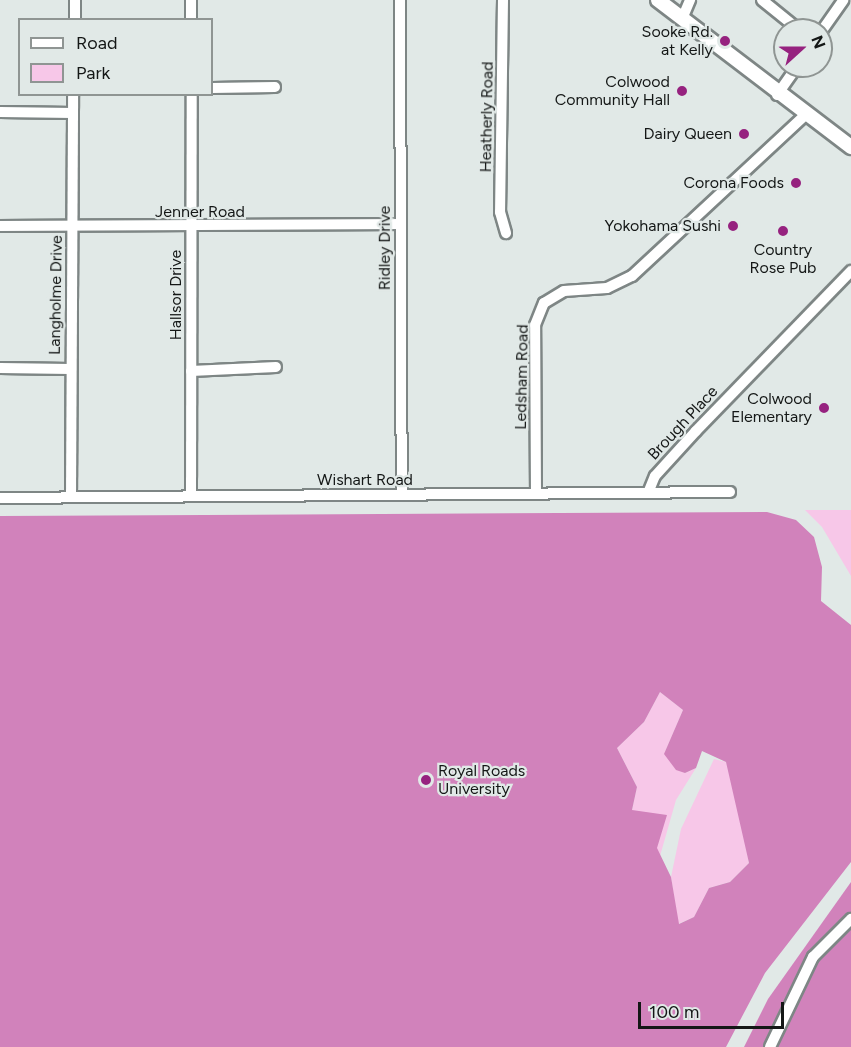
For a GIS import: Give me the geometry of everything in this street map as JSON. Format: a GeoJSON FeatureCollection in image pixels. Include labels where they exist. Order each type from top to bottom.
{"type":"FeatureCollection","features":[{"type":"Feature","properties":{"kind":"main road"},"geometry":{"type":"LineString","coordinates":[[658,0],[804,116],[851,147]]}},
{"type":"Feature","properties":{"kind":"street"},"geometry":{"type":"LineString","coordinates":[[75,0],[75,18]]}},
{"type":"Feature","properties":{"kind":"street"},"geometry":{"type":"LineString","coordinates":[[191,0],[191,18]]}},
{"type":"Feature","properties":{"kind":"street","name":"Ridley Drive"},"geometry":{"type":"LineString","coordinates":[[400,0],[402,495]]}},
{"type":"Feature","properties":{"kind":"street","name":"Heatherly Road"},"geometry":{"type":"LineString","coordinates":[[503,0],[500,212],[506,233]]}},
{"type":"Feature","properties":{"kind":"street"},"geometry":{"type":"LineString","coordinates":[[682,19],[690,0]]}},
{"type":"Feature","properties":{"kind":"street"},"geometry":{"type":"LineString","coordinates":[[762,0],[784,18]]}},
{"type":"Feature","properties":{"kind":"street"},"geometry":{"type":"LineString","coordinates":[[831,18],[843,0]]}},
{"type":"Feature","properties":{"kind":"street"},"geometry":{"type":"LineString","coordinates":[[777,95],[789,78]]}},
{"type":"Feature","properties":{"kind":"street"},"geometry":{"type":"LineString","coordinates":[[213,88],[275,87]]}},
{"type":"Feature","properties":{"kind":"street","name":"Langholme Drive"},"geometry":{"type":"LineString","coordinates":[[71,497],[73,96]]}},
{"type":"Feature","properties":{"kind":"street","name":"Hallsor Drive"},"geometry":{"type":"LineString","coordinates":[[191,496],[192,96]]}},
{"type":"Feature","properties":{"kind":"street"},"geometry":{"type":"LineString","coordinates":[[0,112],[73,113]]}},
{"type":"Feature","properties":{"kind":"street","name":"Ledsham Road"},"geometry":{"type":"LineString","coordinates":[[536,494],[535,325],[544,303],[564,291],[607,288],[632,276],[804,116]]}},
{"type":"Feature","properties":{"kind":"street","name":"Jenner Road"},"geometry":{"type":"LineString","coordinates":[[0,226],[190,227],[400,224]]}},
{"type":"Feature","properties":{"kind":"street","name":"Brough Place"},"geometry":{"type":"LineString","coordinates":[[648,493],[655,476],[770,352],[851,271]]}},
{"type":"Feature","properties":{"kind":"street"},"geometry":{"type":"LineString","coordinates":[[191,371],[276,367]]}},
{"type":"Feature","properties":{"kind":"street"},"geometry":{"type":"LineString","coordinates":[[0,368],[70,369]]}},
{"type":"Feature","properties":{"kind":"street","name":"Wishart Road"},"geometry":{"type":"LineString","coordinates":[[0,498],[730,492]]}},
{"type":"Feature","properties":{"kind":"street"},"geometry":{"type":"LineString","coordinates":[[770,1047],[813,957],[851,919]]}},
{"type":"Feature","properties":{"kind":"green space"},"geometry":{"type":"Polygon","coordinates":[[[805,510],[851,510],[851,576],[822,527],[805,510]]]}},
{"type":"Feature","properties":{"kind":"green space"},"geometry":{"type":"Polygon","coordinates":[[[660,692],[683,710],[665,752],[685,773],[696,768],[676,800],[660,856],[632,810],[637,787],[617,748],[644,722],[660,692]]]}},
{"type":"Feature","properties":{"kind":"green space"},"geometry":{"type":"Polygon","coordinates":[[[714,759],[726,762],[734,780],[749,863],[730,882],[709,888],[694,917],[678,924],[671,877],[681,829],[714,759]]]}},
{"type":"Feature","properties":{"kind":"shaded area","name":"Royal Roads University"},"geometry":{"type":"Polygon","coordinates":[[[767,512],[796,520],[814,537],[822,567],[821,601],[851,625],[851,862],[765,973],[726,1047],[0,1047],[0,516],[767,512]],[[660,692],[644,722],[617,748],[637,787],[632,810],[667,815],[657,848],[671,877],[679,924],[694,917],[709,888],[730,882],[749,863],[726,762],[702,751],[696,768],[685,773],[676,770],[664,754],[683,710],[660,692]]]}},
{"type":"Feature","properties":{"kind":"shaded area"},"geometry":{"type":"Polygon","coordinates":[[[851,882],[851,1047],[744,1047],[768,999],[851,882]]]}},
{"type":"Feature","properties":{"kind":"place","name":"Sooke Rd. at Kelly"},"geometry":{"type":"Point","coordinates":[725,41]}},
{"type":"Feature","properties":{"kind":"place","name":"Colwood Community Hall"},"geometry":{"type":"Point","coordinates":[682,91]}},
{"type":"Feature","properties":{"kind":"place","name":"Dairy Queen"},"geometry":{"type":"Point","coordinates":[744,134]}},
{"type":"Feature","properties":{"kind":"place","name":"Corona Foods"},"geometry":{"type":"Point","coordinates":[796,183]}},
{"type":"Feature","properties":{"kind":"place","name":"Yokohama Sushi"},"geometry":{"type":"Point","coordinates":[733,226]}},
{"type":"Feature","properties":{"kind":"place","name":"Country Rose Pub"},"geometry":{"type":"Point","coordinates":[783,231]}},
{"type":"Feature","properties":{"kind":"place","name":"Colwood Elementary"},"geometry":{"type":"Point","coordinates":[824,408]}},
{"type":"Feature","properties":{"kind":"place","name":"Royal Roads University"},"geometry":{"type":"Point","coordinates":[426,780]}}]}
